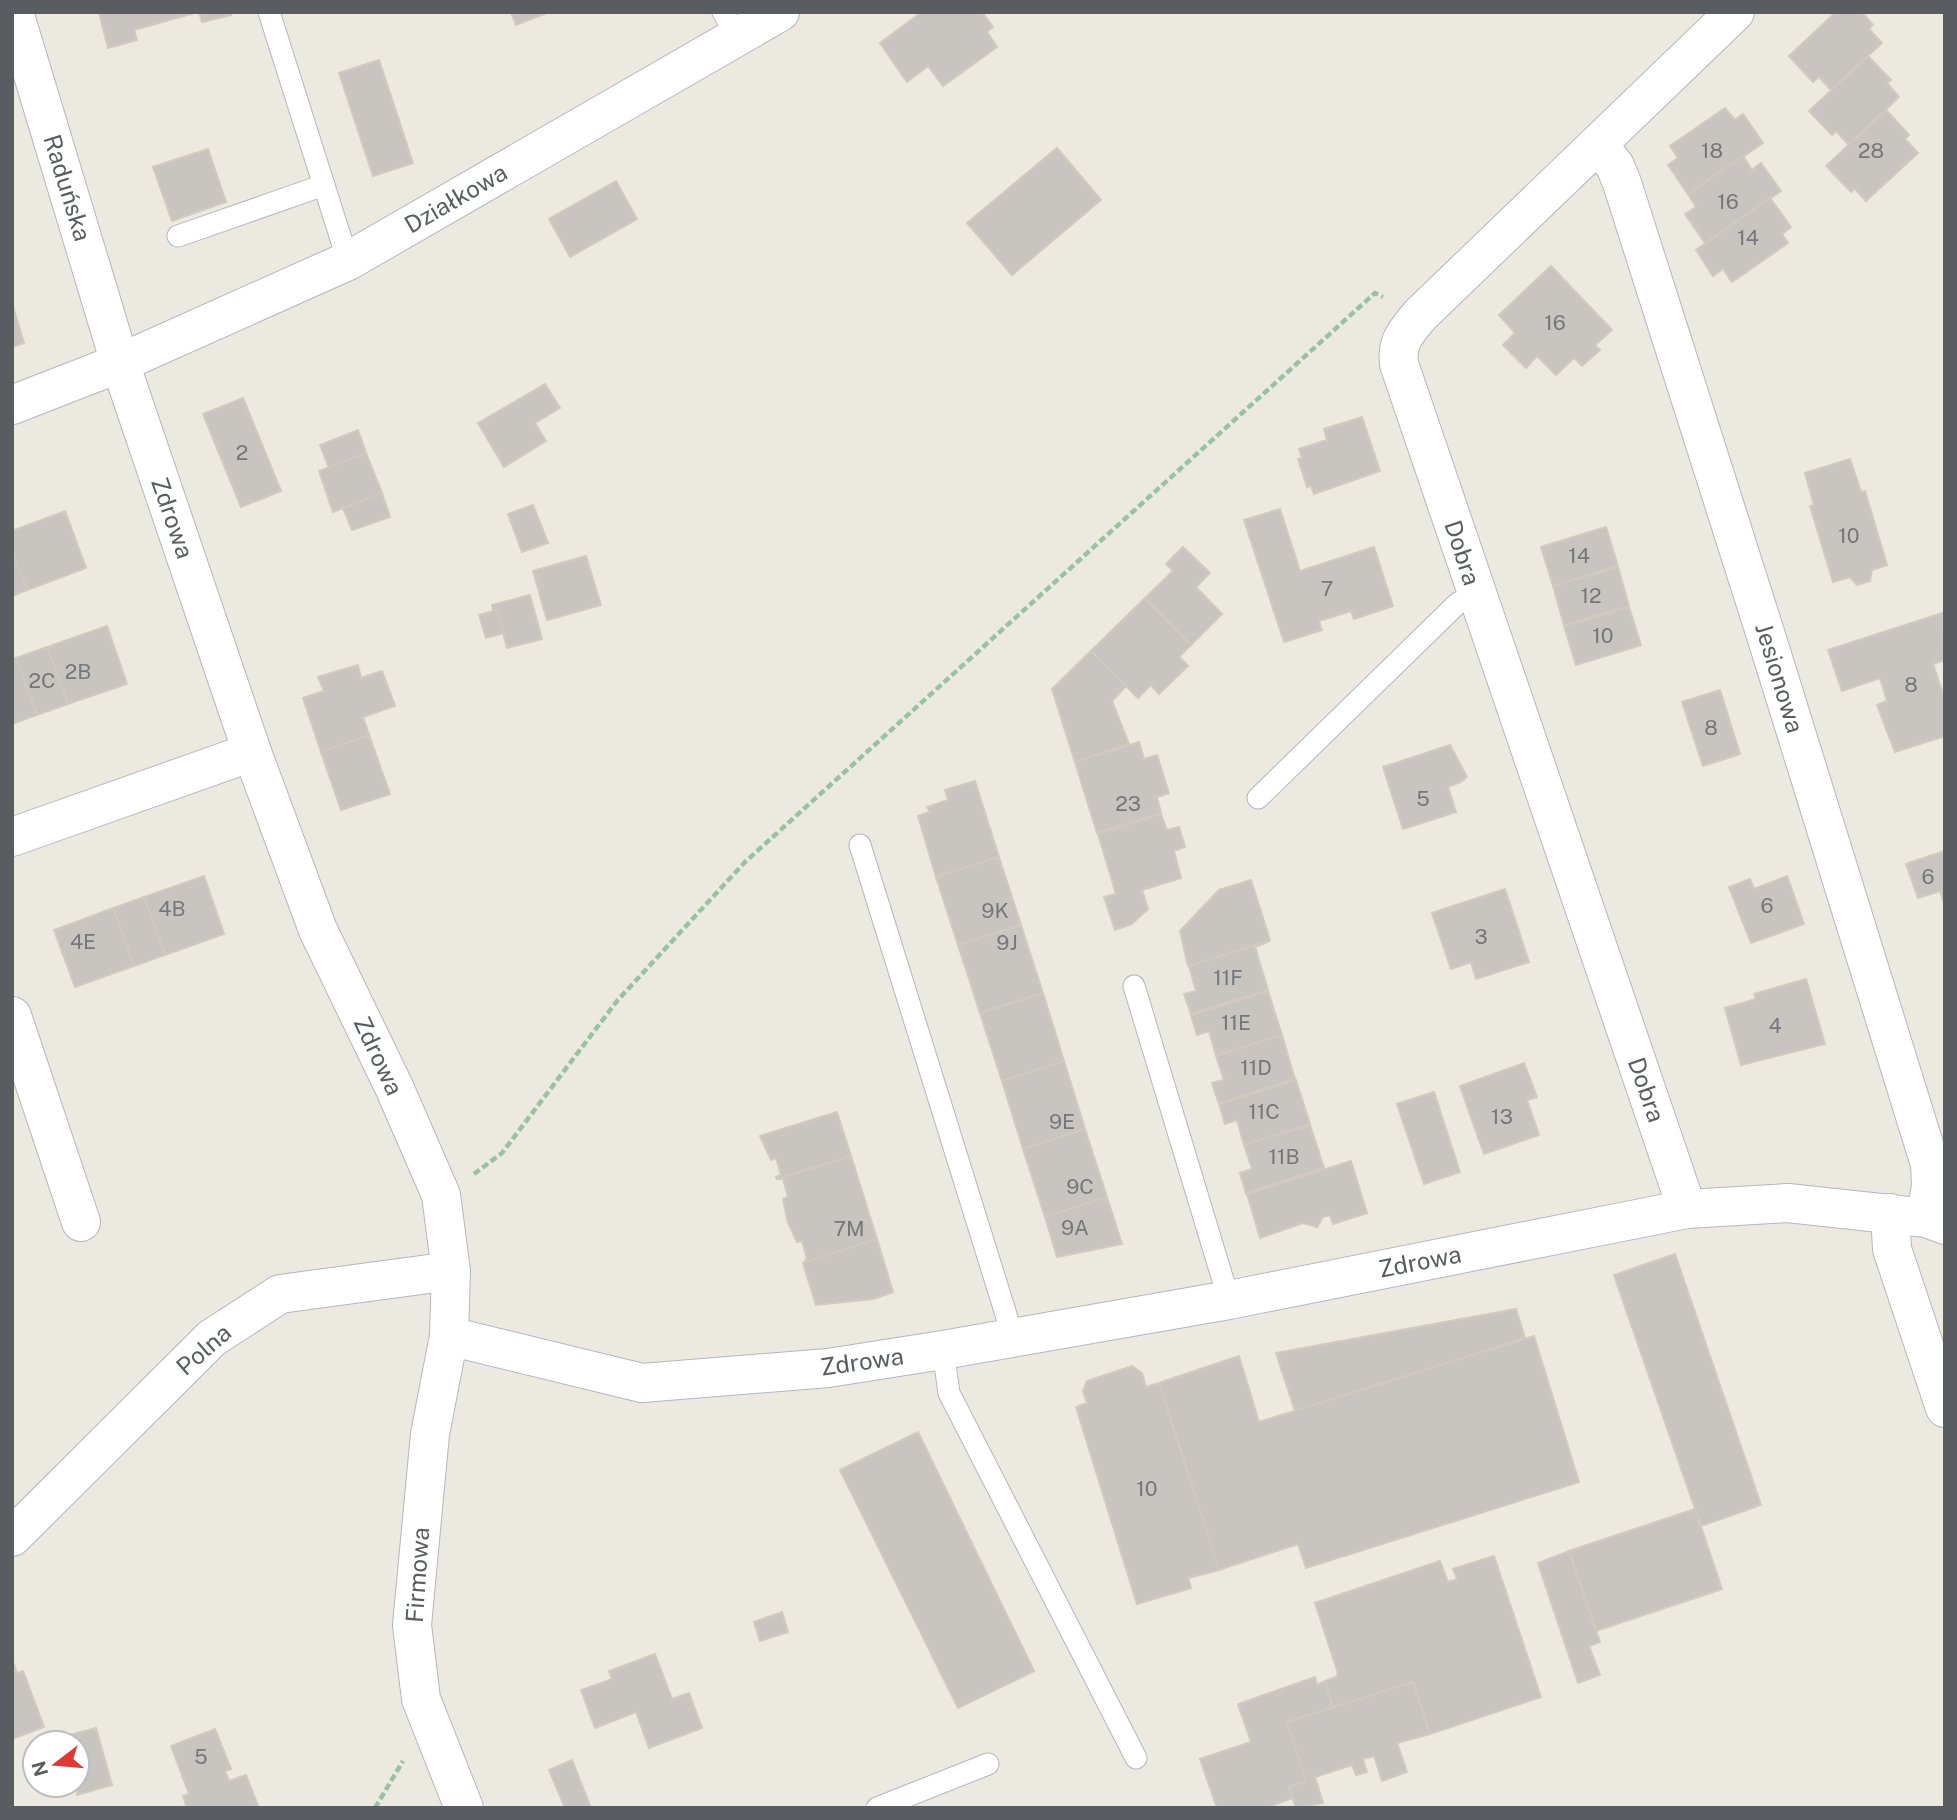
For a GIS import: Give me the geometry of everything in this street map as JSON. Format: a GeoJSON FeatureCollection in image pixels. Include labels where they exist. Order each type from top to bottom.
{"type":"FeatureCollection","features":[{"type":"Feature","properties":{"kind":"street","name":"Raduńska"},"geometry":{"type":"LineString","coordinates":[[14,12],[120,363]]}},
{"type":"Feature","properties":{"kind":"street","name":"Działkowa"},"geometry":{"type":"LineString","coordinates":[[12,405],[120,363],[348,261],[730,25],[780,12]]}},
{"type":"Feature","properties":{"kind":"street","name":"Dobra"},"geometry":{"type":"LineString","coordinates":[[1687,1209],[1476,596],[1399,364],[1398,350],[1401,338],[1420,315],[1599,146],[1734,12]]}},
{"type":"Feature","properties":{"kind":"street","name":"Jesionowa"},"geometry":{"type":"LineString","coordinates":[[1599,146],[1615,166],[1622,183],[1930,1164],[1931,1185],[1921,1219]]}},
{"type":"Feature","properties":{"kind":"street","name":"Zdrowa"},"geometry":{"type":"LineString","coordinates":[[120,363],[252,752],[318,930],[394,1087],[441,1195],[451,1271],[449,1336],[642,1383],[828,1368],[943,1350],[1229,1300],[1687,1209],[1788,1203],[1921,1219]]}},
{"type":"Feature","properties":{"kind":"street"},"geometry":{"type":"LineString","coordinates":[[12,837],[252,752]]}},
{"type":"Feature","properties":{"kind":"street"},"geometry":{"type":"LineString","coordinates":[[12,1016],[81,1222]]}},
{"type":"Feature","properties":{"kind":"street"},"geometry":{"type":"LineString","coordinates":[[1921,1219],[1892,1249],[1945,1408]]}},
{"type":"Feature","properties":{"kind":"street","name":"Polna"},"geometry":{"type":"LineString","coordinates":[[12,1537],[212,1338],[280,1294],[451,1271]]}},
{"type":"Feature","properties":{"kind":"street","name":"Firmowa"},"geometry":{"type":"LineString","coordinates":[[449,1336],[430,1434],[412,1625],[421,1699],[464,1808]]}},
{"type":"Feature","properties":{"kind":"lane"},"geometry":{"type":"LineString","coordinates":[[269,12],[348,261]]}},
{"type":"Feature","properties":{"kind":"lane"},"geometry":{"type":"LineString","coordinates":[[178,236],[324,185]]}},
{"type":"Feature","properties":{"kind":"lane"},"geometry":{"type":"LineString","coordinates":[[1258,798],[1458,603],[1476,596]]}},
{"type":"Feature","properties":{"kind":"lane"},"geometry":{"type":"LineString","coordinates":[[860,845],[1013,1337]]}},
{"type":"Feature","properties":{"kind":"lane"},"geometry":{"type":"LineString","coordinates":[[1134,986],[1229,1300]]}},
{"type":"Feature","properties":{"kind":"lane"},"geometry":{"type":"LineString","coordinates":[[943,1350],[949,1394],[1136,1758]]}},
{"type":"Feature","properties":{"kind":"lane"},"geometry":{"type":"LineString","coordinates":[[877,1808],[988,1764]]}},
{"type":"Feature","properties":{"kind":"path"},"geometry":{"type":"LineString","coordinates":[[441,1195],[488,1166],[502,1153],[617,1001],[745,862],[1172,475],[1375,293],[1420,315]]}},
{"type":"Feature","properties":{"kind":"path"},"geometry":{"type":"LineString","coordinates":[[375,1808],[396,1769],[410,1753],[435,1740]]}},
{"type":"Feature","properties":{"kind":"building"},"geometry":{"type":"Polygon","coordinates":[[[99,12],[198,12],[134,30],[137,40],[108,48],[99,12]]]}},
{"type":"Feature","properties":{"kind":"building"},"geometry":{"type":"Polygon","coordinates":[[[199,12],[231,12],[231,15],[202,22],[199,12]]]}},
{"type":"Feature","properties":{"kind":"building"},"geometry":{"type":"Polygon","coordinates":[[[511,12],[549,12],[516,25],[511,12]]]}},
{"type":"Feature","properties":{"kind":"building"},"geometry":{"type":"Polygon","coordinates":[[[922,12],[982,12],[993,27],[987,32],[997,47],[943,86],[928,66],[907,82],[880,43],[922,12]]]}},
{"type":"Feature","properties":{"kind":"building"},"geometry":{"type":"Polygon","coordinates":[[[1836,12],[1862,12],[1873,25],[1869,29],[1882,43],[1831,90],[1819,77],[1813,82],[1789,56],[1836,12]]]}},
{"type":"Feature","properties":{"kind":"building"},"geometry":{"type":"Polygon","coordinates":[[[1868,56],[1891,80],[1887,83],[1899,97],[1849,145],[1836,131],[1832,135],[1809,111],[1868,56]]]}},
{"type":"Feature","properties":{"kind":"building"},"geometry":{"type":"Polygon","coordinates":[[[379,60],[413,163],[373,176],[339,73],[379,60]]]}},
{"type":"Feature","properties":{"kind":"building"},"geometry":{"type":"Polygon","coordinates":[[[1725,108],[1735,120],[1743,114],[1763,143],[1688,194],[1668,165],[1678,158],[1670,146],[1725,108]]]}},
{"type":"Feature","properties":{"kind":"building"},"geometry":{"type":"Polygon","coordinates":[[[1886,110],[1909,135],[1905,139],[1918,153],[1866,201],[1855,189],[1851,192],[1826,166],[1886,110]]]}},
{"type":"Feature","properties":{"kind":"building"},"geometry":{"type":"Polygon","coordinates":[[[1057,148],[1101,200],[1012,275],[967,223],[1057,148]]]}},
{"type":"Feature","properties":{"kind":"building"},"geometry":{"type":"Polygon","coordinates":[[[208,149],[226,202],[172,221],[153,167],[208,149]]]}},
{"type":"Feature","properties":{"kind":"building"},"geometry":{"type":"Polygon","coordinates":[[[1743,156],[1752,170],[1761,163],[1781,191],[1705,243],[1685,214],[1696,207],[1688,194],[1743,156]]]}},
{"type":"Feature","properties":{"kind":"building"},"geometry":{"type":"Polygon","coordinates":[[[616,181],[637,219],[570,257],[549,219],[616,181]]]}},
{"type":"Feature","properties":{"kind":"building"},"geometry":{"type":"Polygon","coordinates":[[[1770,198],[1791,227],[1782,234],[1788,243],[1732,282],[1723,269],[1713,276],[1696,250],[1770,198]]]}},
{"type":"Feature","properties":{"kind":"building"},"geometry":{"type":"Polygon","coordinates":[[[1551,266],[1612,330],[1595,345],[1600,350],[1582,366],[1574,358],[1556,375],[1537,356],[1526,368],[1503,345],[1515,333],[1499,315],[1551,266]]]}},
{"type":"Feature","properties":{"kind":"building"},"geometry":{"type":"Polygon","coordinates":[[[12,303],[24,343],[12,347],[12,303]]]}},
{"type":"Feature","properties":{"kind":"building"},"geometry":{"type":"Polygon","coordinates":[[[545,384],[560,408],[535,423],[546,441],[504,467],[478,423],[545,384]]]}},
{"type":"Feature","properties":{"kind":"building"},"geometry":{"type":"Polygon","coordinates":[[[243,398],[281,491],[241,507],[203,414],[243,398]]]}},
{"type":"Feature","properties":{"kind":"building"},"geometry":{"type":"Polygon","coordinates":[[[1362,417],[1380,471],[1314,494],[1311,486],[1307,487],[1298,459],[1302,458],[1299,449],[1327,440],[1324,429],[1362,417]]]}},
{"type":"Feature","properties":{"kind":"building"},"geometry":{"type":"Polygon","coordinates":[[[358,430],[366,453],[329,468],[320,445],[358,430]]]}},
{"type":"Feature","properties":{"kind":"building"},"geometry":{"type":"Polygon","coordinates":[[[366,453],[382,493],[333,512],[319,471],[366,453]]]}},
{"type":"Feature","properties":{"kind":"building"},"geometry":{"type":"Polygon","coordinates":[[[1850,459],[1861,492],[1865,491],[1887,565],[1872,570],[1870,581],[1857,585],[1850,577],[1833,582],[1810,506],[1814,505],[1805,473],[1850,459]]]}},
{"type":"Feature","properties":{"kind":"building"},"geometry":{"type":"Polygon","coordinates":[[[382,493],[390,517],[352,530],[343,508],[382,493]]]}},
{"type":"Feature","properties":{"kind":"building"},"geometry":{"type":"Polygon","coordinates":[[[533,505],[548,543],[522,552],[508,514],[533,505]]]}},
{"type":"Feature","properties":{"kind":"building"},"geometry":{"type":"Polygon","coordinates":[[[1280,509],[1300,571],[1374,547],[1393,606],[1354,619],[1351,611],[1319,621],[1322,630],[1284,642],[1244,520],[1280,509]]]}},
{"type":"Feature","properties":{"kind":"building"},"geometry":{"type":"Polygon","coordinates":[[[65,511],[86,568],[27,590],[12,550],[12,531],[65,511]]]}},
{"type":"Feature","properties":{"kind":"building"},"geometry":{"type":"Polygon","coordinates":[[[1606,527],[1618,566],[1553,586],[1541,547],[1606,527]]]}},
{"type":"Feature","properties":{"kind":"building"},"geometry":{"type":"Polygon","coordinates":[[[1183,547],[1210,573],[1196,587],[1222,614],[1191,645],[1145,598],[1173,571],[1166,564],[1183,547]]]}},
{"type":"Feature","properties":{"kind":"building"},"geometry":{"type":"Polygon","coordinates":[[[12,550],[27,590],[12,596],[12,550]]]}},
{"type":"Feature","properties":{"kind":"building"},"geometry":{"type":"Polygon","coordinates":[[[586,556],[601,605],[547,620],[533,571],[586,556]]]}},
{"type":"Feature","properties":{"kind":"building"},"geometry":{"type":"Polygon","coordinates":[[[1618,567],[1629,606],[1564,625],[1553,586],[1618,567]]]}},
{"type":"Feature","properties":{"kind":"building"},"geometry":{"type":"Polygon","coordinates":[[[530,595],[542,639],[507,648],[497,610],[493,611],[492,605],[530,595]]]}},
{"type":"Feature","properties":{"kind":"building"},"geometry":{"type":"Polygon","coordinates":[[[1145,598],[1191,645],[1179,657],[1188,666],[1159,694],[1151,685],[1138,698],[1091,651],[1145,598]]]}},
{"type":"Feature","properties":{"kind":"building"},"geometry":{"type":"Polygon","coordinates":[[[1629,607],[1641,645],[1576,665],[1564,626],[1629,607]]]}},
{"type":"Feature","properties":{"kind":"building"},"geometry":{"type":"Polygon","coordinates":[[[497,610],[504,633],[486,638],[479,615],[497,610]]]}},
{"type":"Feature","properties":{"kind":"building"},"geometry":{"type":"Polygon","coordinates":[[[1942,613],[1945,660],[1933,664],[1945,700],[1945,736],[1895,752],[1877,705],[1887,701],[1880,678],[1842,691],[1828,650],[1942,613]]]}},
{"type":"Feature","properties":{"kind":"building"},"geometry":{"type":"Polygon","coordinates":[[[107,626],[127,684],[68,704],[47,647],[107,626]]]}},
{"type":"Feature","properties":{"kind":"building"},"geometry":{"type":"Polygon","coordinates":[[[47,647],[68,704],[37,715],[16,658],[47,647]]]}},
{"type":"Feature","properties":{"kind":"building"},"geometry":{"type":"Polygon","coordinates":[[[1091,651],[1126,686],[1112,701],[1129,744],[1075,762],[1052,689],[1091,651]]]}},
{"type":"Feature","properties":{"kind":"building"},"geometry":{"type":"Polygon","coordinates":[[[16,658],[37,715],[12,724],[12,660],[16,658]]]}},
{"type":"Feature","properties":{"kind":"building"},"geometry":{"type":"Polygon","coordinates":[[[358,665],[361,678],[382,671],[395,706],[363,717],[369,735],[321,752],[303,698],[324,691],[318,677],[358,665]]]}},
{"type":"Feature","properties":{"kind":"building"},"geometry":{"type":"Polygon","coordinates":[[[1720,690],[1740,754],[1703,766],[1682,702],[1720,690]]]}},
{"type":"Feature","properties":{"kind":"building"},"geometry":{"type":"Polygon","coordinates":[[[369,735],[390,794],[341,810],[321,752],[369,735]]]}},
{"type":"Feature","properties":{"kind":"building"},"geometry":{"type":"Polygon","coordinates":[[[1139,742],[1144,759],[1157,755],[1169,793],[1157,797],[1161,813],[1097,833],[1075,762],[1139,742]]]}},
{"type":"Feature","properties":{"kind":"building"},"geometry":{"type":"Polygon","coordinates":[[[1450,745],[1467,777],[1448,787],[1456,812],[1403,829],[1383,767],[1450,745]]]}},
{"type":"Feature","properties":{"kind":"building"},"geometry":{"type":"Polygon","coordinates":[[[975,781],[999,857],[936,877],[918,816],[930,812],[927,807],[948,800],[945,790],[975,781]]]}},
{"type":"Feature","properties":{"kind":"building"},"geometry":{"type":"Polygon","coordinates":[[[1161,814],[1167,830],[1179,827],[1185,847],[1174,851],[1181,878],[1142,890],[1148,909],[1132,924],[1115,930],[1104,897],[1116,894],[1098,834],[1161,814]]]}},
{"type":"Feature","properties":{"kind":"building"},"geometry":{"type":"Polygon","coordinates":[[[1945,851],[1945,906],[1940,891],[1918,898],[1906,864],[1945,851]]]}},
{"type":"Feature","properties":{"kind":"building"},"geometry":{"type":"Polygon","coordinates":[[[999,857],[1021,925],[958,945],[936,877],[999,857]]]}},
{"type":"Feature","properties":{"kind":"building"},"geometry":{"type":"Polygon","coordinates":[[[204,876],[224,934],[165,955],[144,897],[204,876]]]}},
{"type":"Feature","properties":{"kind":"building"},"geometry":{"type":"Polygon","coordinates":[[[1787,876],[1804,924],[1751,943],[1729,887],[1750,879],[1754,889],[1787,876]]]}},
{"type":"Feature","properties":{"kind":"building"},"geometry":{"type":"Polygon","coordinates":[[[1251,880],[1270,940],[1188,966],[1180,931],[1219,890],[1251,880]]]}},
{"type":"Feature","properties":{"kind":"building"},"geometry":{"type":"Polygon","coordinates":[[[1505,889],[1529,962],[1476,979],[1471,962],[1451,969],[1432,913],[1505,889]]]}},
{"type":"Feature","properties":{"kind":"building"},"geometry":{"type":"Polygon","coordinates":[[[144,897],[165,955],[134,966],[113,908],[144,897]]]}},
{"type":"Feature","properties":{"kind":"building"},"geometry":{"type":"Polygon","coordinates":[[[113,908],[134,966],[75,987],[54,930],[113,908]]]}},
{"type":"Feature","properties":{"kind":"building"},"geometry":{"type":"Polygon","coordinates":[[[1021,925],[1043,993],[980,1013],[958,945],[1021,925]]]}},
{"type":"Feature","properties":{"kind":"building"},"geometry":{"type":"Polygon","coordinates":[[[1270,941],[1255,947],[1268,990],[1191,1014],[1184,994],[1196,991],[1189,966],[1270,941]]]}},
{"type":"Feature","properties":{"kind":"building"},"geometry":{"type":"Polygon","coordinates":[[[1806,979],[1825,1044],[1741,1065],[1725,1008],[1756,999],[1754,994],[1806,979]]]}},
{"type":"Feature","properties":{"kind":"building"},"geometry":{"type":"Polygon","coordinates":[[[1268,991],[1282,1035],[1216,1055],[1209,1031],[1197,1035],[1191,1015],[1268,991]]]}},
{"type":"Feature","properties":{"kind":"building"},"geometry":{"type":"Polygon","coordinates":[[[1043,993],[1064,1061],[1002,1081],[980,1013],[1043,993]]]}},
{"type":"Feature","properties":{"kind":"building"},"geometry":{"type":"Polygon","coordinates":[[[1282,1035],[1295,1079],[1219,1104],[1212,1083],[1224,1080],[1216,1056],[1282,1035]]]}},
{"type":"Feature","properties":{"kind":"building"},"geometry":{"type":"Polygon","coordinates":[[[1064,1061],[1085,1129],[1023,1149],[1002,1081],[1064,1061]]]}},
{"type":"Feature","properties":{"kind":"building"},"geometry":{"type":"Polygon","coordinates":[[[1524,1063],[1537,1097],[1527,1100],[1539,1135],[1484,1154],[1460,1086],[1524,1063]]]}},
{"type":"Feature","properties":{"kind":"building"},"geometry":{"type":"Polygon","coordinates":[[[1296,1080],[1310,1124],[1244,1145],[1237,1120],[1225,1124],[1219,1104],[1296,1080]]]}},
{"type":"Feature","properties":{"kind":"building"},"geometry":{"type":"Polygon","coordinates":[[[1434,1092],[1460,1172],[1424,1184],[1397,1104],[1434,1092]]]}},
{"type":"Feature","properties":{"kind":"building"},"geometry":{"type":"Polygon","coordinates":[[[837,1112],[851,1156],[777,1179],[776,1177],[781,1175],[776,1158],[771,1160],[760,1136],[837,1112]]]}},
{"type":"Feature","properties":{"kind":"building"},"geometry":{"type":"Polygon","coordinates":[[[1310,1125],[1324,1168],[1246,1193],[1240,1173],[1252,1169],[1244,1145],[1310,1125]]]}},
{"type":"Feature","properties":{"kind":"building"},"geometry":{"type":"Polygon","coordinates":[[[1085,1129],[1107,1197],[1045,1217],[1023,1149],[1085,1129]]]}},
{"type":"Feature","properties":{"kind":"building"},"geometry":{"type":"Polygon","coordinates":[[[851,1156],[877,1239],[803,1263],[807,1259],[802,1241],[797,1242],[788,1223],[783,1199],[788,1197],[783,1179],[777,1179],[851,1156]]]}},
{"type":"Feature","properties":{"kind":"building"},"geometry":{"type":"Polygon","coordinates":[[[1351,1161],[1367,1213],[1333,1224],[1330,1215],[1323,1217],[1317,1227],[1303,1223],[1260,1238],[1247,1194],[1351,1161]]]}},
{"type":"Feature","properties":{"kind":"building"},"geometry":{"type":"Polygon","coordinates":[[[1107,1197],[1122,1244],[1057,1257],[1045,1217],[1107,1197]]]}},
{"type":"Feature","properties":{"kind":"building"},"geometry":{"type":"Polygon","coordinates":[[[877,1239],[893,1292],[873,1299],[816,1305],[803,1263],[877,1239]]]}},
{"type":"Feature","properties":{"kind":"building"},"geometry":{"type":"Polygon","coordinates":[[[1675,1254],[1761,1505],[1701,1526],[1614,1275],[1675,1254]]]}},
{"type":"Feature","properties":{"kind":"building"},"geometry":{"type":"Polygon","coordinates":[[[1516,1309],[1525,1338],[1295,1411],[1276,1353],[1516,1309]]]}},
{"type":"Feature","properties":{"kind":"building"},"geometry":{"type":"Polygon","coordinates":[[[1534,1336],[1579,1482],[1306,1568],[1298,1544],[1219,1570],[1159,1383],[1239,1356],[1259,1422],[1534,1336]]]}},
{"type":"Feature","properties":{"kind":"building"},"geometry":{"type":"Polygon","coordinates":[[[1132,1366],[1142,1373],[1146,1387],[1159,1383],[1219,1570],[1188,1578],[1191,1588],[1137,1604],[1076,1407],[1087,1403],[1083,1391],[1087,1381],[1132,1366]]]}},
{"type":"Feature","properties":{"kind":"building"},"geometry":{"type":"Polygon","coordinates":[[[918,1432],[1034,1671],[958,1708],[840,1470],[918,1432]]]}},
{"type":"Feature","properties":{"kind":"building"},"geometry":{"type":"Polygon","coordinates":[[[1695,1509],[1722,1589],[1596,1631],[1569,1551],[1695,1509]]]}},
{"type":"Feature","properties":{"kind":"building"},"geometry":{"type":"Polygon","coordinates":[[[1569,1551],[1600,1642],[1589,1646],[1600,1675],[1578,1683],[1538,1563],[1569,1551]]]}},
{"type":"Feature","properties":{"kind":"building"},"geometry":{"type":"Polygon","coordinates":[[[1494,1556],[1541,1697],[1430,1734],[1413,1682],[1333,1708],[1325,1681],[1336,1677],[1338,1673],[1315,1603],[1440,1561],[1448,1582],[1457,1579],[1453,1569],[1494,1556]]]}},
{"type":"Feature","properties":{"kind":"building"},"geometry":{"type":"Polygon","coordinates":[[[782,1612],[788,1632],[760,1641],[754,1622],[782,1612]]]}},
{"type":"Feature","properties":{"kind":"building"},"geometry":{"type":"Polygon","coordinates":[[[655,1654],[672,1699],[689,1693],[702,1728],[649,1748],[636,1712],[595,1728],[581,1690],[612,1679],[609,1671],[655,1654]]]}},
{"type":"Feature","properties":{"kind":"building"},"geometry":{"type":"Polygon","coordinates":[[[12,1659],[17,1673],[23,1671],[44,1727],[21,1729],[21,1736],[12,1739],[12,1659]]]}},
{"type":"Feature","properties":{"kind":"building"},"geometry":{"type":"Polygon","coordinates":[[[1315,1677],[1317,1685],[1325,1681],[1333,1708],[1287,1722],[1306,1781],[1289,1787],[1293,1798],[1265,1808],[1217,1808],[1200,1759],[1251,1742],[1238,1704],[1315,1677]]]}},
{"type":"Feature","properties":{"kind":"building"},"geometry":{"type":"Polygon","coordinates":[[[1413,1682],[1430,1734],[1397,1743],[1407,1772],[1382,1781],[1374,1756],[1363,1759],[1367,1772],[1356,1775],[1352,1765],[1315,1777],[1323,1803],[1296,1808],[1289,1787],[1306,1781],[1287,1722],[1413,1682]]]}},
{"type":"Feature","properties":{"kind":"building"},"geometry":{"type":"Polygon","coordinates":[[[96,1728],[112,1785],[91,1791],[91,1729],[96,1728]]]}},
{"type":"Feature","properties":{"kind":"building"},"geometry":{"type":"Polygon","coordinates":[[[215,1729],[231,1769],[225,1771],[229,1781],[246,1775],[259,1808],[187,1808],[183,1796],[189,1794],[171,1746],[215,1729]]]}},
{"type":"Feature","properties":{"kind":"building"},"geometry":{"type":"Polygon","coordinates":[[[572,1760],[591,1808],[565,1808],[549,1770],[572,1760]]]}}]}
